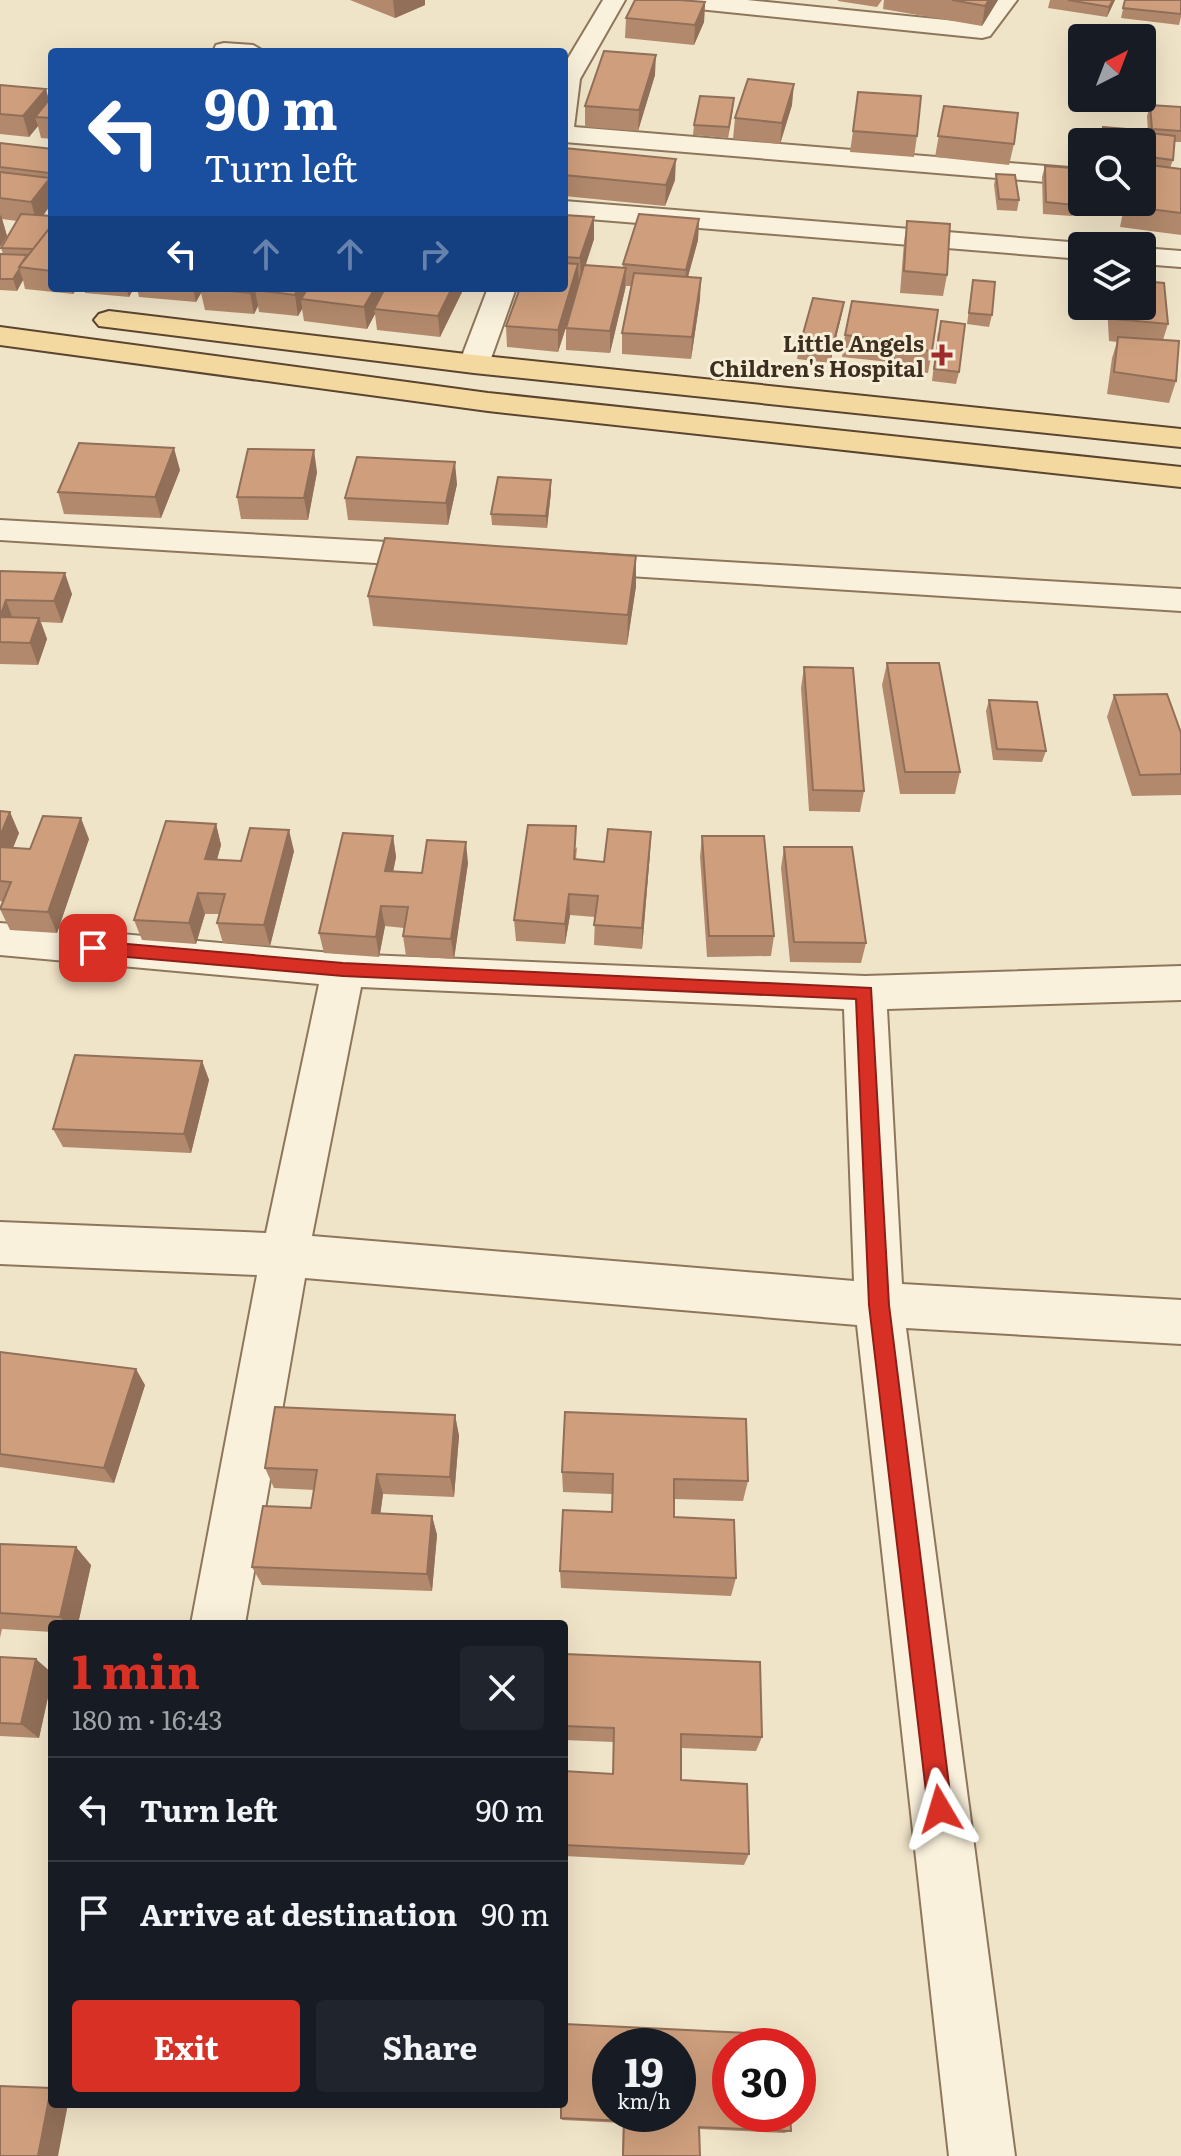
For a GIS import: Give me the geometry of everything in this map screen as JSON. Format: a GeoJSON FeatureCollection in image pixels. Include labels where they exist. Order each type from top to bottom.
{"type":"FeatureCollection","features":[{"type":"Feature","properties":{"kind":"main road"},"geometry":{"type":"LineString","coordinates":[[86,317],[474,364],[1181,438]]}},
{"type":"Feature","properties":{"kind":"main road"},"geometry":{"type":"LineString","coordinates":[[0,336],[488,402],[1181,477]]}},
{"type":"Feature","properties":{"kind":"street"},"geometry":{"type":"LineString","coordinates":[[568,75],[614,0]]}},
{"type":"Feature","properties":{"kind":"street"},"geometry":{"type":"LineString","coordinates":[[679,0],[982,31],[1006,0]]}},
{"type":"Feature","properties":{"kind":"street"},"geometry":{"type":"LineString","coordinates":[[568,134],[1068,176]]}},
{"type":"Feature","properties":{"kind":"street"},"geometry":{"type":"LineString","coordinates":[[568,209],[1068,250]]}},
{"type":"Feature","properties":{"kind":"street"},"geometry":{"type":"LineString","coordinates":[[1156,257],[1181,259]]}},
{"type":"Feature","properties":{"kind":"street"},"geometry":{"type":"LineString","coordinates":[[474,364],[501,292]]}},
{"type":"Feature","properties":{"kind":"street"},"geometry":{"type":"LineString","coordinates":[[0,530],[479,558]]}},
{"type":"Feature","properties":{"kind":"street"},"geometry":{"type":"LineString","coordinates":[[543,562],[1181,600]]}},
{"type":"Feature","properties":{"kind":"street"},"geometry":{"type":"LineString","coordinates":[[0,939],[343,970],[865,993],[1181,983]]}},
{"type":"Feature","properties":{"kind":"street"},"geometry":{"type":"LineString","coordinates":[[219,1620],[285,1255],[343,970]]}},
{"type":"Feature","properties":{"kind":"street"},"geometry":{"type":"LineString","coordinates":[[865,993],[879,1305],[982,2156]]}},
{"type":"Feature","properties":{"kind":"street"},"geometry":{"type":"LineString","coordinates":[[0,1243],[285,1255],[879,1305],[1181,1322]]}},
{"type":"Feature","properties":{"kind":"building"},"geometry":{"type":"Polygon","coordinates":[[[635,0],[705,2],[695,25],[626,18],[635,0]]]}},
{"type":"Feature","properties":{"kind":"building"},"geometry":{"type":"Polygon","coordinates":[[[952,0],[989,0],[985,6],[952,0]]]}},
{"type":"Feature","properties":{"kind":"building"},"geometry":{"type":"Polygon","coordinates":[[[1068,0],[1113,0],[1109,7],[1068,0]]]}},
{"type":"Feature","properties":{"kind":"building"},"geometry":{"type":"Polygon","coordinates":[[[1125,0],[1181,0],[1181,14],[1123,8],[1125,0]]]}},
{"type":"Feature","properties":{"kind":"building"},"geometry":{"type":"Polygon","coordinates":[[[604,51],[656,55],[639,110],[585,106],[604,51]]]}},
{"type":"Feature","properties":{"kind":"building"},"geometry":{"type":"Polygon","coordinates":[[[748,79],[794,84],[782,123],[735,118],[748,79]]]}},
{"type":"Feature","properties":{"kind":"building"},"geometry":{"type":"Polygon","coordinates":[[[0,85],[46,89],[23,116],[0,114],[0,85]]]}},
{"type":"Feature","properties":{"kind":"building"},"geometry":{"type":"Polygon","coordinates":[[[858,92],[921,96],[917,136],[853,131],[858,92]]]}},
{"type":"Feature","properties":{"kind":"building"},"geometry":{"type":"Polygon","coordinates":[[[700,96],[734,98],[729,127],[694,125],[700,96]]]}},
{"type":"Feature","properties":{"kind":"building"},"geometry":{"type":"Polygon","coordinates":[[[48,101],[48,118],[35,117],[48,101]]]}},
{"type":"Feature","properties":{"kind":"building"},"geometry":{"type":"Polygon","coordinates":[[[1156,105],[1181,107],[1181,131],[1152,128],[1151,112],[1156,112],[1156,105]]]}},
{"type":"Feature","properties":{"kind":"building"},"geometry":{"type":"Polygon","coordinates":[[[944,106],[1018,113],[1014,144],[938,136],[944,106]]]}},
{"type":"Feature","properties":{"kind":"building"},"geometry":{"type":"Polygon","coordinates":[[[1156,134],[1175,136],[1173,160],[1156,158],[1156,134]]]}},
{"type":"Feature","properties":{"kind":"building"},"geometry":{"type":"Polygon","coordinates":[[[0,143],[48,149],[48,173],[0,167],[0,143]]]}},
{"type":"Feature","properties":{"kind":"building"},"geometry":{"type":"Polygon","coordinates":[[[568,148],[676,159],[666,185],[568,175],[568,148]]]}},
{"type":"Feature","properties":{"kind":"building"},"geometry":{"type":"Polygon","coordinates":[[[1045,166],[1068,168],[1068,204],[1046,202],[1045,166]]]}},
{"type":"Feature","properties":{"kind":"building"},"geometry":{"type":"Polygon","coordinates":[[[1156,166],[1181,169],[1181,213],[1156,210],[1156,166]]]}},
{"type":"Feature","properties":{"kind":"building"},"geometry":{"type":"Polygon","coordinates":[[[0,172],[48,178],[31,202],[0,198],[0,172]]]}},
{"type":"Feature","properties":{"kind":"building"},"geometry":{"type":"Polygon","coordinates":[[[996,174],[1015,175],[1019,200],[999,199],[996,174]]]}},
{"type":"Feature","properties":{"kind":"building"},"geometry":{"type":"Polygon","coordinates":[[[21,214],[48,216],[48,230],[33,249],[1,248],[21,214]]]}},
{"type":"Feature","properties":{"kind":"building"},"geometry":{"type":"Polygon","coordinates":[[[639,214],[699,219],[686,270],[623,264],[639,214]]]}},
{"type":"Feature","properties":{"kind":"building"},"geometry":{"type":"Polygon","coordinates":[[[568,215],[594,217],[580,258],[568,257],[568,215]]]}},
{"type":"Feature","properties":{"kind":"building"},"geometry":{"type":"Polygon","coordinates":[[[907,221],[950,224],[947,275],[904,271],[907,221]]]}},
{"type":"Feature","properties":{"kind":"building"},"geometry":{"type":"Polygon","coordinates":[[[48,230],[48,271],[19,267],[48,230]]]}},
{"type":"Feature","properties":{"kind":"building"},"geometry":{"type":"Polygon","coordinates":[[[0,254],[27,255],[13,279],[0,279],[0,254]]]}},
{"type":"Feature","properties":{"kind":"building"},"geometry":{"type":"Polygon","coordinates":[[[568,263],[578,264],[558,330],[506,326],[519,292],[568,292],[568,263]]]}},
{"type":"Feature","properties":{"kind":"building"},"geometry":{"type":"Polygon","coordinates":[[[584,265],[626,268],[610,331],[566,328],[584,265]]]}},
{"type":"Feature","properties":{"kind":"building"},"geometry":{"type":"Polygon","coordinates":[[[634,273],[701,278],[692,337],[622,333],[634,273]]]}},
{"type":"Feature","properties":{"kind":"building"},"geometry":{"type":"Polygon","coordinates":[[[973,280],[995,282],[992,315],[969,313],[973,280]]]}},
{"type":"Feature","properties":{"kind":"building"},"geometry":{"type":"Polygon","coordinates":[[[1156,282],[1164,283],[1168,324],[1126,320],[1156,320],[1156,282]]]}},
{"type":"Feature","properties":{"kind":"building"},"geometry":{"type":"Polygon","coordinates":[[[305,292],[373,292],[364,307],[301,299],[305,292]]]}},
{"type":"Feature","properties":{"kind":"building"},"geometry":{"type":"Polygon","coordinates":[[[383,292],[450,292],[438,316],[374,309],[383,292]]]}},
{"type":"Feature","properties":{"kind":"building"},"geometry":{"type":"Polygon","coordinates":[[[813,298],[844,302],[831,352],[799,348],[813,298]]]}},
{"type":"Feature","properties":{"kind":"building"},"geometry":{"type":"Polygon","coordinates":[[[852,301],[938,310],[932,351],[892,347],[893,341],[845,335],[852,301]]]}},
{"type":"Feature","properties":{"kind":"building"},"geometry":{"type":"Polygon","coordinates":[[[941,321],[965,324],[959,372],[934,369],[941,321]]]}},
{"type":"Feature","properties":{"kind":"building"},"geometry":{"type":"Polygon","coordinates":[[[1118,337],[1179,341],[1176,381],[1114,372],[1118,337]]]}},
{"type":"Feature","properties":{"kind":"building"},"geometry":{"type":"Polygon","coordinates":[[[79,443],[174,448],[155,497],[58,492],[79,443]]]}},
{"type":"Feature","properties":{"kind":"building"},"geometry":{"type":"Polygon","coordinates":[[[248,449],[314,450],[304,498],[237,497],[248,449]]]}},
{"type":"Feature","properties":{"kind":"building"},"geometry":{"type":"Polygon","coordinates":[[[357,457],[455,462],[446,503],[345,498],[357,457]]]}},
{"type":"Feature","properties":{"kind":"building"},"geometry":{"type":"Polygon","coordinates":[[[498,477],[551,480],[546,516],[491,514],[498,477]]]}},
{"type":"Feature","properties":{"kind":"building"},"geometry":{"type":"Polygon","coordinates":[[[385,538],[636,556],[628,615],[368,596],[385,538]]]}},
{"type":"Feature","properties":{"kind":"building"},"geometry":{"type":"Polygon","coordinates":[[[0,571],[65,573],[54,601],[6,600],[0,617],[0,571]]]}},
{"type":"Feature","properties":{"kind":"building"},"geometry":{"type":"Polygon","coordinates":[[[0,617],[39,618],[30,643],[0,642],[0,617]]]}},
{"type":"Feature","properties":{"kind":"building"},"geometry":{"type":"Polygon","coordinates":[[[887,663],[939,663],[960,772],[905,772],[887,663]]]}},
{"type":"Feature","properties":{"kind":"building"},"geometry":{"type":"Polygon","coordinates":[[[804,667],[853,668],[864,791],[813,790],[804,667]]]}},
{"type":"Feature","properties":{"kind":"building"},"geometry":{"type":"Polygon","coordinates":[[[1167,694],[1181,733],[1181,774],[1140,775],[1114,695],[1167,694]]]}},
{"type":"Feature","properties":{"kind":"building"},"geometry":{"type":"Polygon","coordinates":[[[989,700],[1037,702],[1046,751],[997,749],[989,700]]]}},
{"type":"Feature","properties":{"kind":"building"},"geometry":{"type":"Polygon","coordinates":[[[0,811],[10,812],[0,836],[0,811]]]}},
{"type":"Feature","properties":{"kind":"building"},"geometry":{"type":"Polygon","coordinates":[[[43,816],[81,818],[48,912],[0,909],[11,882],[0,881],[0,847],[30,849],[43,816]]]}},
{"type":"Feature","properties":{"kind":"building"},"geometry":{"type":"Polygon","coordinates":[[[166,821],[216,824],[205,859],[241,861],[250,828],[289,830],[264,925],[217,923],[225,894],[198,893],[189,923],[134,920],[166,821]]]}},
{"type":"Feature","properties":{"kind":"building"},"geometry":{"type":"Polygon","coordinates":[[[528,825],[576,826],[574,859],[604,862],[608,829],[651,832],[642,928],[594,925],[598,896],[569,894],[565,924],[514,920],[528,825]]]}},
{"type":"Feature","properties":{"kind":"building"},"geometry":{"type":"Polygon","coordinates":[[[343,833],[393,836],[385,871],[422,873],[427,840],[466,842],[451,939],[403,936],[408,907],[381,906],[376,937],[319,933],[343,833]]]}},
{"type":"Feature","properties":{"kind":"building"},"geometry":{"type":"Polygon","coordinates":[[[702,836],[764,836],[774,936],[709,936],[702,836]]]}},
{"type":"Feature","properties":{"kind":"building"},"geometry":{"type":"Polygon","coordinates":[[[784,847],[852,847],[866,943],[794,942],[784,847]]]}},
{"type":"Feature","properties":{"kind":"building"},"geometry":{"type":"Polygon","coordinates":[[[75,1055],[202,1061],[184,1134],[53,1129],[75,1055]]]}},
{"type":"Feature","properties":{"kind":"building"},"geometry":{"type":"Polygon","coordinates":[[[0,1352],[136,1369],[104,1468],[0,1454],[0,1352]]]}},
{"type":"Feature","properties":{"kind":"building"},"geometry":{"type":"Polygon","coordinates":[[[275,1407],[455,1415],[450,1477],[377,1474],[372,1513],[432,1516],[427,1574],[252,1567],[263,1506],[311,1508],[317,1470],[265,1468],[275,1407]]]}},
{"type":"Feature","properties":{"kind":"building"},"geometry":{"type":"Polygon","coordinates":[[[565,1412],[746,1419],[748,1481],[674,1479],[674,1517],[734,1520],[736,1578],[560,1571],[563,1510],[612,1512],[613,1474],[562,1472],[565,1412]]]}},
{"type":"Feature","properties":{"kind":"building"},"geometry":{"type":"Polygon","coordinates":[[[0,1544],[76,1547],[60,1617],[0,1613],[0,1544]]]}},
{"type":"Feature","properties":{"kind":"building"},"geometry":{"type":"Polygon","coordinates":[[[568,1654],[760,1662],[762,1737],[681,1734],[681,1780],[747,1784],[749,1854],[568,1845],[568,1771],[613,1774],[614,1728],[568,1726],[568,1654]]]}},
{"type":"Feature","properties":{"kind":"building"},"geometry":{"type":"Polygon","coordinates":[[[0,1657],[36,1659],[21,1724],[0,1723],[0,1657]]]}},
{"type":"Feature","properties":{"kind":"building"},"geometry":{"type":"Polygon","coordinates":[[[568,2024],[645,2028],[592,2028],[592,2119],[561,2118],[561,2108],[568,2108],[568,2024]]]}},
{"type":"Feature","properties":{"kind":"building"},"geometry":{"type":"Polygon","coordinates":[[[696,2030],[712,2031],[712,2128],[699,2127],[700,2156],[623,2156],[624,2132],[696,2132],[696,2030]]]}},
{"type":"Feature","properties":{"kind":"building"},"geometry":{"type":"Polygon","coordinates":[[[0,2086],[48,2088],[38,2156],[0,2156],[0,2086]]]}},
{"type":"Feature","properties":{"kind":"place","name":"Little Angels Children's Hospital"},"geometry":{"type":"Point","coordinates":[942,355]}},
{"type":"Feature","properties":{"kind":"route"},"geometry":{"type":"LineString","coordinates":[[93,948],[343,970],[865,993],[879,1305],[940,1809]]}}]}
